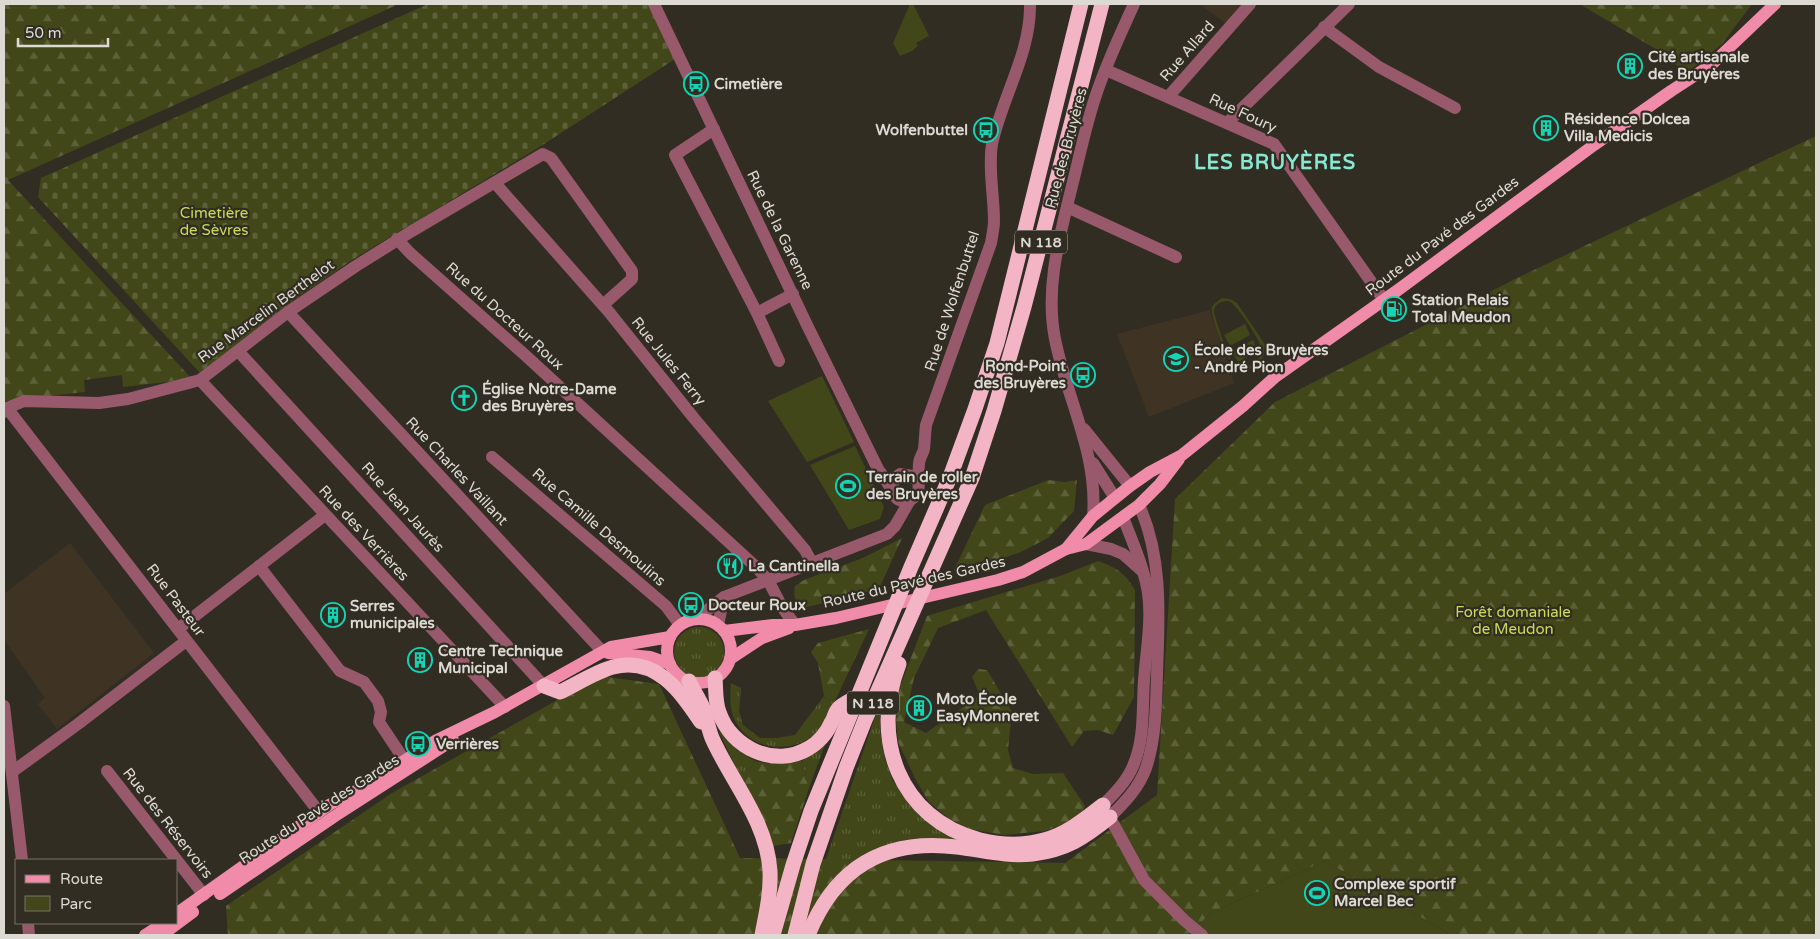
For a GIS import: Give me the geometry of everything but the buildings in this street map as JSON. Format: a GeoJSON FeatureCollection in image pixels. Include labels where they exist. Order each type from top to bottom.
{"type":"FeatureCollection","features":[{"type":"Feature","properties":{"kind":"highway","name":"N 118"},"geometry":{"type":"LineString","coordinates":[[773,935],[793,865],[811,812],[857,697],[950,477],[976,409],[997,342],[1081,4]]}},
{"type":"Feature","properties":{"kind":"highway","name":"N 118"},"geometry":{"type":"LineString","coordinates":[[795,935],[813,864],[846,768],[865,720],[972,478],[994,411],[1024,307],[1102,4]]}},
{"type":"Feature","properties":{"kind":"highway"},"geometry":{"type":"LineString","coordinates":[[912,614],[912,633],[898,666],[888,702],[887,716],[889,744],[894,763],[904,784],[918,804],[954,831],[992,842],[1018,844],[1043,841],[1107,811]]}},
{"type":"Feature","properties":{"kind":"highway"},"geometry":{"type":"LineString","coordinates":[[544,686],[560,692],[612,667],[647,667],[661,674],[672,685],[695,712],[712,737],[753,815],[766,846],[770,886],[769,902],[762,935]]}},
{"type":"Feature","properties":{"kind":"highway"},"geometry":{"type":"LineString","coordinates":[[715,678],[719,714],[731,734],[755,752],[774,757],[789,756],[810,748],[819,740],[830,725],[838,709],[857,697]]}},
{"type":"Feature","properties":{"kind":"highway"},"geometry":{"type":"LineString","coordinates":[[689,681],[703,709],[712,737]]}},
{"type":"Feature","properties":{"kind":"highway"},"geometry":{"type":"LineString","coordinates":[[808,935],[817,913],[838,885],[853,870],[877,856],[918,846],[943,846],[1009,855],[1032,854],[1053,850],[1080,840],[1107,811]]}},
{"type":"Feature","properties":{"kind":"main road","name":"Route du Pavé des Gardes"},"geometry":{"type":"LineString","coordinates":[[1728,51],[1765,4]]}},
{"type":"Feature","properties":{"kind":"main road","name":"Route du Pavé des Gardes"},"geometry":{"type":"LineString","coordinates":[[1066,549],[1093,516],[1130,486],[1150,472],[1182,455],[1243,406],[1275,377],[1384,300],[1548,178],[1711,65],[1728,51],[1775,4]]}},
{"type":"Feature","properties":{"kind":"main road","name":"Route du Pavé des Gardes"},"geometry":{"type":"LineString","coordinates":[[721,628],[795,625],[976,586],[1023,572],[1066,549],[1086,544],[1123,517],[1139,505],[1160,484],[1182,455]]}},
{"type":"Feature","properties":{"kind":"main road"},"geometry":{"type":"LineString","coordinates":[[1130,486],[1139,505]]}},
{"type":"Feature","properties":{"kind":"main road"},"geometry":{"type":"LineString","coordinates":[[1115,498],[1123,517]]}},
{"type":"Feature","properties":{"kind":"main road"},"geometry":{"type":"LineString","coordinates":[[696,619],[711,622],[721,628],[729,640],[731,650],[730,659],[722,672],[707,682],[689,681],[674,671],[667,655],[670,637],[680,625],[696,619]]}},
{"type":"Feature","properties":{"kind":"main road","name":"Route du Pavé des Gardes"},"geometry":{"type":"LineString","coordinates":[[730,659],[762,638],[795,625]]}},
{"type":"Feature","properties":{"kind":"main road","name":"Route du Pavé des Gardes"},"geometry":{"type":"LineString","coordinates":[[178,913],[319,812],[435,741],[500,710],[611,647],[670,637]]}},
{"type":"Feature","properties":{"kind":"main road"},"geometry":{"type":"LineString","coordinates":[[602,652],[650,657],[670,664]]}},
{"type":"Feature","properties":{"kind":"main road","name":"Route du Pavé des Gardes"},"geometry":{"type":"LineString","coordinates":[[178,923],[335,816],[500,710]]}},
{"type":"Feature","properties":{"kind":"main road"},"geometry":{"type":"LineString","coordinates":[[146,935],[162,924]]}},
{"type":"Feature","properties":{"kind":"main road","name":"Route du Pavé des Gardes"},"geometry":{"type":"LineString","coordinates":[[162,935],[177,924]]}},
{"type":"Feature","properties":{"kind":"street","name":"Rue de la Garenne"},"geometry":{"type":"LineString","coordinates":[[654,4],[792,294],[878,469],[900,495]]}},
{"type":"Feature","properties":{"kind":"street","name":"Rue de Wolfenbuttel"},"geometry":{"type":"LineString","coordinates":[[918,482],[919,460],[924,449],[926,425],[991,244],[994,222],[990,158],[1020,59],[1030,20],[1030,4]]}},
{"type":"Feature","properties":{"kind":"street","name":"Rue des Bruyères"},"geometry":{"type":"LineString","coordinates":[[1093,516],[1094,495],[1090,459],[1056,340],[1052,316],[1053,267],[1095,98],[1134,4]]}},
{"type":"Feature","properties":{"kind":"street","name":"Rue Allard"},"geometry":{"type":"LineString","coordinates":[[1168,97],[1250,4]]}},
{"type":"Feature","properties":{"kind":"street"},"geometry":{"type":"LineString","coordinates":[[1227,123],[1348,4]]}},
{"type":"Feature","properties":{"kind":"street"},"geometry":{"type":"LineString","coordinates":[[1324,27],[1379,67],[1455,108]]}},
{"type":"Feature","properties":{"kind":"street","name":"Rue Foury"},"geometry":{"type":"LineString","coordinates":[[1106,70],[1274,144],[1384,300]]}},
{"type":"Feature","properties":{"kind":"street"},"geometry":{"type":"LineString","coordinates":[[714,129],[676,155],[757,313],[779,361]]}},
{"type":"Feature","properties":{"kind":"street","name":"Rue Marcelin Berthelot"},"geometry":{"type":"LineString","coordinates":[[5,410],[24,401],[99,403],[128,399],[200,380],[288,312],[397,240],[543,154],[550,158],[632,271],[632,280],[602,305]]}},
{"type":"Feature","properties":{"kind":"street","name":"Rue Jules Ferry"},"geometry":{"type":"LineString","coordinates":[[495,183],[602,305],[805,550],[812,563]]}},
{"type":"Feature","properties":{"kind":"street"},"geometry":{"type":"LineString","coordinates":[[1067,207],[1176,257]]}},
{"type":"Feature","properties":{"kind":"street","name":"Rue du Docteur Roux"},"geometry":{"type":"LineString","coordinates":[[397,240],[525,355],[768,580],[782,607],[795,625]]}},
{"type":"Feature","properties":{"kind":"street"},"geometry":{"type":"LineString","coordinates":[[757,313],[792,294]]}},
{"type":"Feature","properties":{"kind":"street","name":"Rue Charles Vaillant"},"geometry":{"type":"LineString","coordinates":[[288,312],[602,652]]}},
{"type":"Feature","properties":{"kind":"street","name":"Rue Jean Jaurès"},"geometry":{"type":"LineString","coordinates":[[238,351],[544,686]]}},
{"type":"Feature","properties":{"kind":"street","name":"Rue des Verrières"},"geometry":{"type":"LineString","coordinates":[[200,380],[325,515],[500,710]]}},
{"type":"Feature","properties":{"kind":"street","name":"Rue Pasteur"},"geometry":{"type":"LineString","coordinates":[[5,410],[178,629],[319,812]]}},
{"type":"Feature","properties":{"kind":"street","name":"Rue des Bruyères"},"geometry":{"type":"LineString","coordinates":[[1079,423],[1130,486]]}},
{"type":"Feature","properties":{"kind":"street","name":"Rue Camille Desmoulins"},"geometry":{"type":"LineString","coordinates":[[492,457],[666,606],[680,625]]}},
{"type":"Feature","properties":{"kind":"street","name":"Rue des Bruyères"},"geometry":{"type":"LineString","coordinates":[[1090,459],[1115,498]]}},
{"type":"Feature","properties":{"kind":"street"},"geometry":{"type":"LineString","coordinates":[[696,619],[724,597],[887,534],[901,517],[900,495],[894,480],[919,460]]}},
{"type":"Feature","properties":{"kind":"street"},"geometry":{"type":"LineString","coordinates":[[878,469],[912,476],[918,482],[919,487],[916,495],[900,495]]}},
{"type":"Feature","properties":{"kind":"street"},"geometry":{"type":"LineString","coordinates":[[1107,811],[1124,803],[1136,788],[1145,769],[1156,730],[1159,617],[1157,576],[1153,548],[1139,505]]}},
{"type":"Feature","properties":{"kind":"street"},"geometry":{"type":"LineString","coordinates":[[178,629],[325,515]]}},
{"type":"Feature","properties":{"kind":"street"},"geometry":{"type":"LineString","coordinates":[[1107,811],[1116,792],[1133,767],[1143,734],[1142,714],[1149,609],[1148,591],[1123,517]]}},
{"type":"Feature","properties":{"kind":"street"},"geometry":{"type":"LineString","coordinates":[[1086,544],[1111,549],[1123,554],[1143,572]]}},
{"type":"Feature","properties":{"kind":"street"},"geometry":{"type":"LineString","coordinates":[[260,566],[340,671],[364,682],[378,701],[381,712],[379,722],[405,761]]}},
{"type":"Feature","properties":{"kind":"street"},"geometry":{"type":"LineString","coordinates":[[721,628],[724,597]]}},
{"type":"Feature","properties":{"kind":"street"},"geometry":{"type":"LineString","coordinates":[[12,772],[186,641]]}},
{"type":"Feature","properties":{"kind":"street"},"geometry":{"type":"LineString","coordinates":[[4,706],[22,859]]}},
{"type":"Feature","properties":{"kind":"street","name":"Rue des Réservoirs"},"geometry":{"type":"LineString","coordinates":[[107,771],[176,859]]}},
{"type":"Feature","properties":{"kind":"street"},"geometry":{"type":"LineString","coordinates":[[1107,811],[1144,880],[1184,920],[1202,935]]}},
{"type":"Feature","properties":{"kind":"street","name":"Rue des Réservoirs"},"geometry":{"type":"LineString","coordinates":[[178,862],[204,895]]}},
{"type":"Feature","properties":{"kind":"shaded area"},"geometry":{"type":"Polygon","coordinates":[[[1200,4],[1243,4],[1225,23],[1200,4]]]}},
{"type":"Feature","properties":{"kind":"shaded area","name":"École des Bruyères - André Pion"},"geometry":{"type":"Polygon","coordinates":[[[1210,310],[1234,383],[1149,417],[1117,334],[1210,310]]]}},
{"type":"Feature","properties":{"kind":"shaded area"},"geometry":{"type":"Polygon","coordinates":[[[70,543],[154,653],[57,729],[38,704],[45,698],[5,641],[4,594],[70,543]]]}},
{"type":"Feature","properties":{"kind":"green space"},"geometry":{"type":"Polygon","coordinates":[[[4,4],[399,4],[8,180],[192,379],[123,387],[122,375],[84,380],[85,392],[4,401],[4,4]]]}},
{"type":"Feature","properties":{"kind":"green space","name":"Cimetière de Sèvres"},"geometry":{"type":"Polygon","coordinates":[[[428,4],[648,4],[675,59],[541,146],[352,260],[288,304],[200,373],[38,197],[41,178],[428,4]]]}},
{"type":"Feature","properties":{"kind":"green space"},"geometry":{"type":"Polygon","coordinates":[[[910,4],[913,4],[929,36],[916,43],[918,46],[914,50],[900,56],[893,43],[910,4]]]}},
{"type":"Feature","properties":{"kind":"green space"},"geometry":{"type":"Polygon","coordinates":[[[1582,4],[1752,4],[1722,44],[1684,75],[1671,58],[1582,4]]]}},
{"type":"Feature","properties":{"kind":"green space","name":"Forêt domaniale de Meudon"},"geometry":{"type":"Polygon","coordinates":[[[1816,136],[1816,935],[1451,935],[1325,861],[1209,914],[1192,933],[1176,935],[228,935],[226,906],[392,793],[600,676],[659,684],[740,858],[1065,863],[1157,795],[1175,499],[1275,402],[1515,279],[1816,136]]]}},
{"type":"Feature","properties":{"kind":"green space"},"geometry":{"type":"Polygon","coordinates":[[[1222,298],[1230,299],[1237,303],[1273,356],[1271,357],[1265,349],[1258,365],[1253,368],[1243,369],[1234,366],[1224,349],[1217,331],[1212,309],[1214,304],[1222,298]],[[1224,301],[1216,306],[1214,311],[1230,358],[1238,365],[1248,366],[1259,358],[1261,354],[1260,344],[1242,315],[1229,301],[1224,301]]]}},
{"type":"Feature","properties":{"kind":"green space"},"geometry":{"type":"Polygon","coordinates":[[[1245,324],[1250,335],[1230,346],[1224,335],[1245,324]]]}},
{"type":"Feature","properties":{"kind":"green space"},"geometry":{"type":"Polygon","coordinates":[[[1253,340],[1258,351],[1238,362],[1232,351],[1253,340]]]}},
{"type":"Feature","properties":{"kind":"green space"},"geometry":{"type":"Polygon","coordinates":[[[822,376],[854,442],[807,462],[768,401],[822,376]]]}},
{"type":"Feature","properties":{"kind":"green space","name":"Terrain de roller des Bruyères"},"geometry":{"type":"Polygon","coordinates":[[[855,446],[884,507],[880,519],[849,530],[810,465],[855,446]]]}},
{"type":"Feature","properties":{"kind":"green space"},"geometry":{"type":"Polygon","coordinates":[[[1048,480],[1065,482],[1077,480],[1074,511],[1048,538],[1021,552],[985,564],[954,570],[985,505],[1048,480]]]}},
{"type":"Feature","properties":{"kind":"green space"},"geometry":{"type":"Polygon","coordinates":[[[902,538],[879,589],[803,608],[796,601],[795,586],[804,580],[863,558],[902,538]]]}},
{"type":"Feature","properties":{"kind":"green space"},"geometry":{"type":"Polygon","coordinates":[[[1098,561],[1120,571],[1135,590],[1134,697],[1113,735],[1098,730],[1084,731],[1072,747],[986,610],[938,628],[914,678],[904,722],[926,733],[980,695],[972,677],[978,669],[987,670],[1012,712],[1008,750],[1013,768],[1033,774],[1063,773],[1085,806],[1080,818],[1045,831],[1004,835],[970,829],[948,818],[928,801],[898,742],[896,719],[899,689],[927,616],[1063,575],[1098,561]]]}},
{"type":"Feature","properties":{"kind":"green space"},"geometry":{"type":"Polygon","coordinates":[[[699,627],[709,629],[717,634],[722,642],[724,652],[722,662],[717,670],[709,675],[699,677],[689,675],[681,670],[676,662],[674,652],[676,642],[681,634],[689,629],[699,627]]]}},
{"type":"Feature","properties":{"kind":"green space"},"geometry":{"type":"Polygon","coordinates":[[[869,629],[833,705],[824,696],[818,663],[811,652],[818,643],[869,629]]]}},
{"type":"Feature","properties":{"kind":"green space"},"geometry":{"type":"Polygon","coordinates":[[[731,683],[741,688],[739,711],[743,725],[760,738],[795,735],[824,696],[833,705],[820,729],[801,743],[777,747],[765,745],[754,741],[745,734],[734,719],[730,693],[731,683]]]}},
{"type":"Feature","properties":{"kind":"green space"},"geometry":{"type":"Polygon","coordinates":[[[880,703],[880,732],[885,759],[893,781],[914,808],[941,831],[963,841],[919,839],[893,843],[880,849],[855,866],[810,905],[880,703]]]}},
{"type":"Feature","properties":{"kind":"green space"},"geometry":{"type":"Polygon","coordinates":[[[723,731],[737,750],[755,761],[743,782],[719,732],[723,731]]]}},
{"type":"Feature","properties":{"kind":"green space"},"geometry":{"type":"Polygon","coordinates":[[[827,739],[809,788],[802,761],[827,739]]]}},
{"type":"Feature","properties":{"kind":"green space"},"geometry":{"type":"Polygon","coordinates":[[[755,761],[779,764],[802,761],[809,788],[791,843],[773,846],[743,782],[755,761]]]}},
{"type":"Feature","properties":{"kind":"green space","name":"Complexe sportif Marcel Bec"},"geometry":{"type":"Polygon","coordinates":[[[1325,861],[1451,935],[1176,935],[1192,933],[1209,914],[1325,861]]]}},
{"type":"Feature","properties":{"kind":"place","name":"Cité artisanale des Bruyères"},"geometry":{"type":"Point","coordinates":[1630,66]}},
{"type":"Feature","properties":{"kind":"place","name":"Cimetière"},"geometry":{"type":"Point","coordinates":[696,84]}},
{"type":"Feature","properties":{"kind":"place","name":"Résidence Dolcea Villa Medicis"},"geometry":{"type":"Point","coordinates":[1546,128]}},
{"type":"Feature","properties":{"kind":"place","name":"Wolfenbuttel"},"geometry":{"type":"Point","coordinates":[986,130]}},
{"type":"Feature","properties":{"kind":"place","name":"Station Relais Total Meudon"},"geometry":{"type":"Point","coordinates":[1394,309]}},
{"type":"Feature","properties":{"kind":"place","name":"École des Bruyères - André Pion"},"geometry":{"type":"Point","coordinates":[1176,359]}},
{"type":"Feature","properties":{"kind":"place","name":"Rond-Point des Bruyères"},"geometry":{"type":"Point","coordinates":[1083,375]}},
{"type":"Feature","properties":{"kind":"place","name":"Église Notre-Dame des Bruyères"},"geometry":{"type":"Point","coordinates":[464,398]}},
{"type":"Feature","properties":{"kind":"place","name":"Terrain de roller des Bruyères"},"geometry":{"type":"Point","coordinates":[848,486]}},
{"type":"Feature","properties":{"kind":"place","name":"La Cantinella"},"geometry":{"type":"Point","coordinates":[730,566]}},
{"type":"Feature","properties":{"kind":"place","name":"Docteur Roux"},"geometry":{"type":"Point","coordinates":[691,605]}},
{"type":"Feature","properties":{"kind":"place","name":"Serres municipales"},"geometry":{"type":"Point","coordinates":[333,615]}},
{"type":"Feature","properties":{"kind":"place","name":"Centre Technique Municipal"},"geometry":{"type":"Point","coordinates":[420,660]}},
{"type":"Feature","properties":{"kind":"place","name":"Moto École EasyMonneret"},"geometry":{"type":"Point","coordinates":[919,708]}},
{"type":"Feature","properties":{"kind":"place","name":"Verrières"},"geometry":{"type":"Point","coordinates":[418,744]}},
{"type":"Feature","properties":{"kind":"place","name":"Complexe sportif Marcel Bec"},"geometry":{"type":"Point","coordinates":[1317,893]}},
{"type":"Feature","properties":{"kind":"district","name":"LES BRUYÈRES"},"geometry":{"type":"Point","coordinates":[1275,163]}}]}
